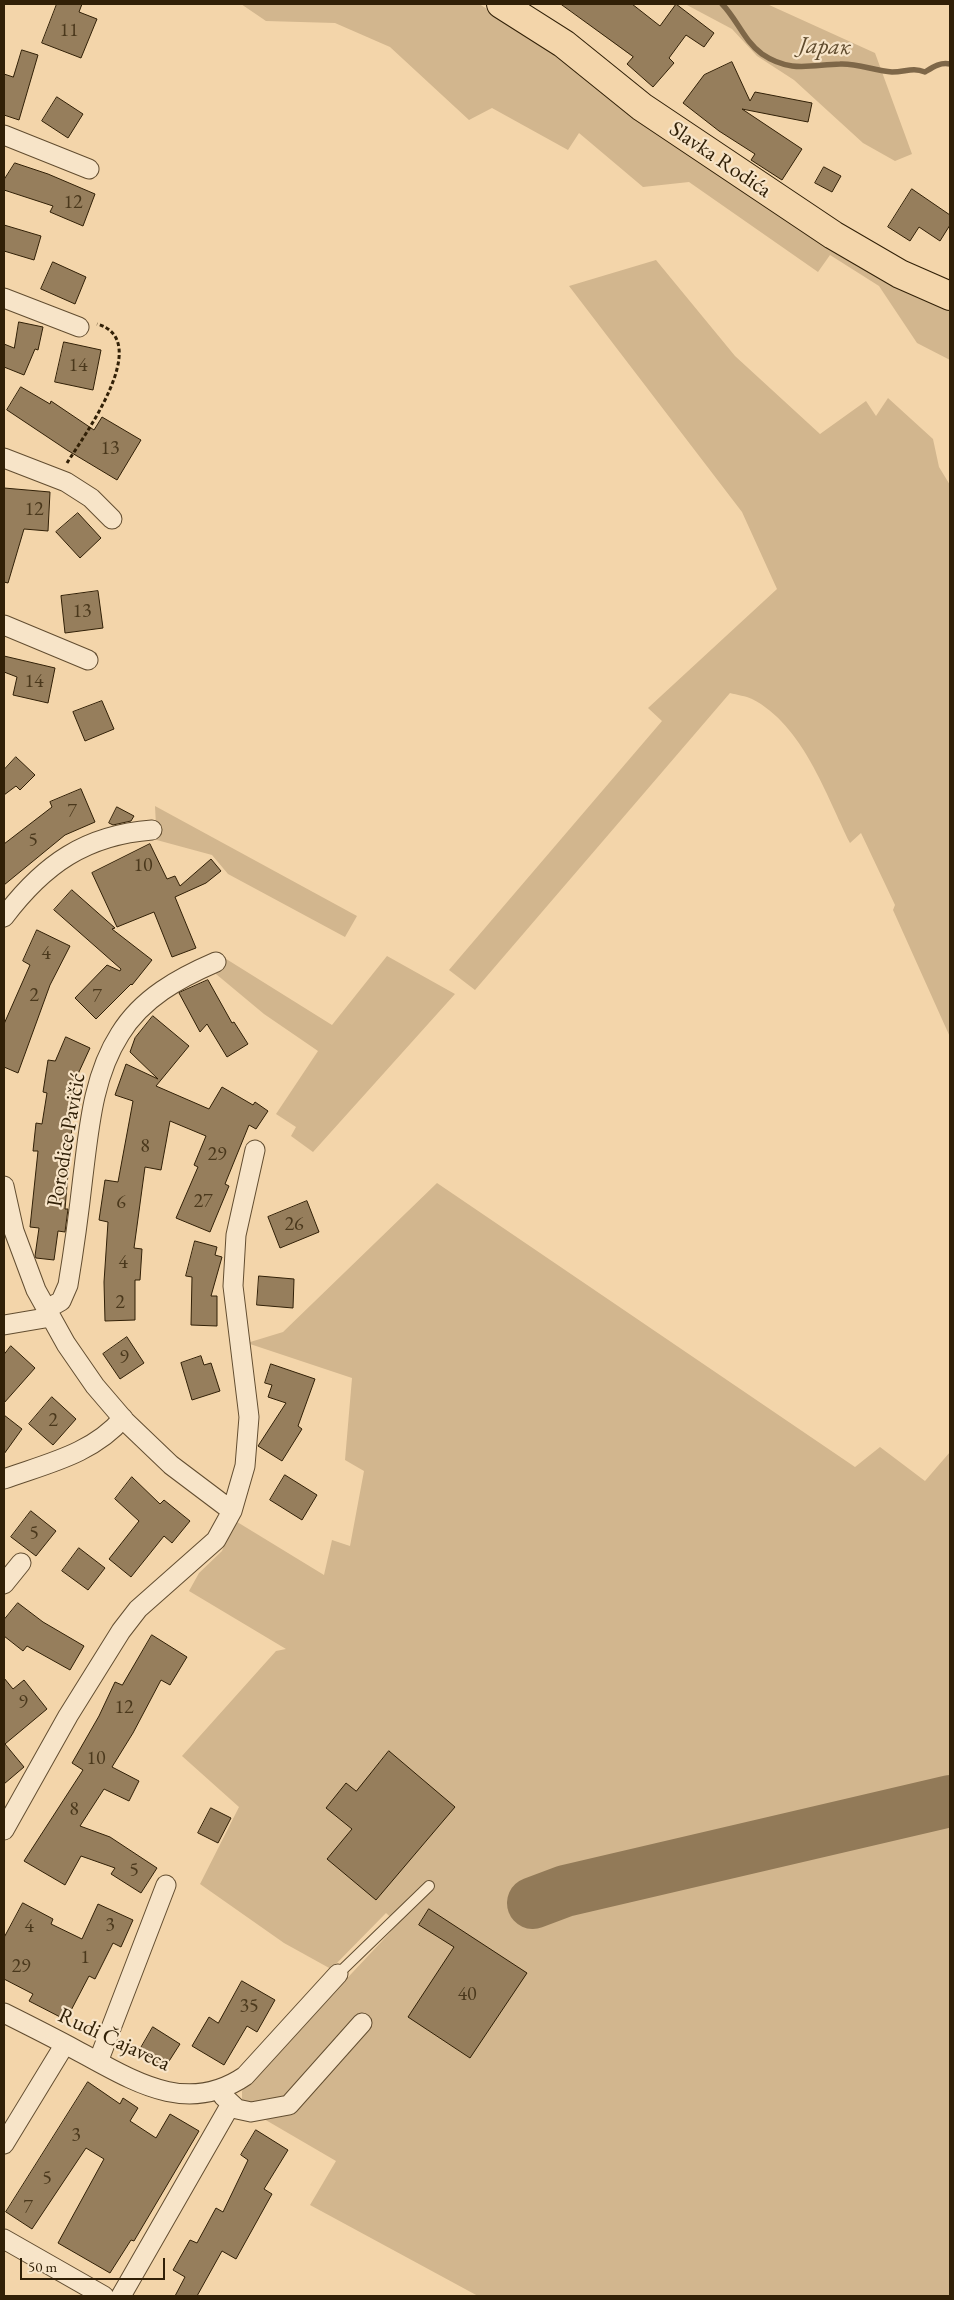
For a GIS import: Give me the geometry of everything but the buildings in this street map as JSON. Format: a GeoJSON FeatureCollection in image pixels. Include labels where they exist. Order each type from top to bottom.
{"type":"FeatureCollection","features":[{"type":"Feature","properties":{"kind":"main road","name":"Slavka Rodića"},"geometry":{"type":"LineString","coordinates":[[501,4],[564,44],[642,107],[792,208],[900,274],[950,296]]}},
{"type":"Feature","properties":{"kind":"street"},"geometry":{"type":"LineString","coordinates":[[4,135],[88,169]]}},
{"type":"Feature","properties":{"kind":"street"},"geometry":{"type":"LineString","coordinates":[[4,298],[79,327]]}},
{"type":"Feature","properties":{"kind":"street"},"geometry":{"type":"LineString","coordinates":[[4,458],[57,479],[91,498],[112,518]]}},
{"type":"Feature","properties":{"kind":"street"},"geometry":{"type":"LineString","coordinates":[[4,625],[88,660]]}},
{"type":"Feature","properties":{"kind":"street"},"geometry":{"type":"LineString","coordinates":[[4,916],[36,880],[84,846],[104,838],[128,832],[152,830]]}},
{"type":"Feature","properties":{"kind":"street","name":"Porodice Pavičić"},"geometry":{"type":"LineString","coordinates":[[49,1313],[61,1301],[68,1285],[91,1118],[98,1083],[107,1058],[120,1033],[151,998],[191,973],[216,962]]}},
{"type":"Feature","properties":{"kind":"street"},"geometry":{"type":"LineString","coordinates":[[5,1822],[121,1631],[138,1609],[216,1540],[232,1511],[245,1466],[250,1417],[234,1286],[236,1235],[255,1150]]}},
{"type":"Feature","properties":{"kind":"street"},"geometry":{"type":"LineString","coordinates":[[4,1187],[14,1231],[36,1290],[66,1344],[95,1386],[123,1418],[171,1465],[232,1511]]}},
{"type":"Feature","properties":{"kind":"street"},"geometry":{"type":"LineString","coordinates":[[4,1325],[49,1313]]}},
{"type":"Feature","properties":{"kind":"street"},"geometry":{"type":"LineString","coordinates":[[4,1479],[93,1445],[107,1436],[123,1418]]}},
{"type":"Feature","properties":{"kind":"street"},"geometry":{"type":"LineString","coordinates":[[4,1584],[21,1563]]}},
{"type":"Feature","properties":{"kind":"street"},"geometry":{"type":"LineString","coordinates":[[98,2062],[166,1885]]}},
{"type":"Feature","properties":{"kind":"street","name":"Rudi Čajaveca"},"geometry":{"type":"LineString","coordinates":[[4,2014],[65,2044],[125,2077],[158,2090],[189,2094],[212,2093],[225,2098],[230,2087],[245,2076],[338,1974]]}},
{"type":"Feature","properties":{"kind":"street"},"geometry":{"type":"LineString","coordinates":[[121,2296],[225,2098],[237,2109],[251,2112],[288,2105],[362,2023]]}},
{"type":"Feature","properties":{"kind":"street"},"geometry":{"type":"LineString","coordinates":[[4,2144],[65,2044]]}},
{"type":"Feature","properties":{"kind":"street"},"geometry":{"type":"LineString","coordinates":[[4,2239],[104,2296]]}},
{"type":"Feature","properties":{"kind":"lane"},"geometry":{"type":"LineString","coordinates":[[338,1974],[428,1886]]}},
{"type":"Feature","properties":{"kind":"path"},"geometry":{"type":"LineString","coordinates":[[57,479],[102,408],[114,379],[119,357],[119,342],[109,329],[98,324],[79,327]]}},
{"type":"Feature","properties":{"kind":"shaded area"},"geometry":{"type":"Polygon","coordinates":[[[241,4],[479,4],[529,34],[723,178],[829,249],[898,286],[950,306],[950,360],[917,343],[879,286],[830,255],[818,272],[689,182],[643,187],[579,133],[568,150],[492,108],[469,120],[390,47],[335,23],[266,21],[241,4]]]}},
{"type":"Feature","properties":{"kind":"shaded area"},"geometry":{"type":"Polygon","coordinates":[[[685,4],[767,4],[875,53],[912,154],[895,161],[863,143],[794,80],[757,56],[732,29],[685,4]]]}},
{"type":"Feature","properties":{"kind":"shaded area"},"geometry":{"type":"Polygon","coordinates":[[[656,260],[735,356],[820,434],[866,401],[876,416],[888,398],[933,439],[939,467],[950,485],[950,1037],[893,910],[895,905],[861,833],[850,843],[811,763],[799,743],[785,726],[770,711],[752,699],[730,693],[475,990],[449,970],[662,721],[648,708],[777,589],[742,512],[569,286],[656,260]]]}},
{"type":"Feature","properties":{"kind":"shaded area"},"geometry":{"type":"Polygon","coordinates":[[[155,806],[357,916],[345,937],[228,874],[212,855],[153,839],[156,826],[155,806]]]}},
{"type":"Feature","properties":{"kind":"shaded area"},"geometry":{"type":"Polygon","coordinates":[[[215,952],[332,1025],[387,956],[455,994],[313,1152],[291,1136],[296,1127],[276,1114],[318,1051],[264,1014],[216,974],[213,957],[215,952]]]}},
{"type":"Feature","properties":{"kind":"shaded area"},"geometry":{"type":"Polygon","coordinates":[[[437,1183],[855,1467],[880,1447],[925,1481],[950,1452],[950,2296],[478,2296],[310,2205],[336,2161],[264,2119],[242,2100],[242,2091],[245,2087],[398,1924],[386,1913],[331,1969],[284,1943],[200,1884],[239,1807],[182,1756],[276,1651],[286,1649],[189,1591],[199,1573],[222,1551],[228,1536],[229,1517],[324,1575],[332,1540],[350,1546],[364,1471],[345,1460],[352,1378],[247,1343],[283,1332],[437,1183]]]}},
{"type":"Feature","properties":{"kind":"waterway","name":"Јарак"},"geometry":{"type":"LineString","coordinates":[[722,4],[750,43],[762,54],[782,64],[791,66],[846,64],[892,72],[913,70],[925,72],[940,64],[950,64]]}},
{"type":"Feature","properties":{"kind":"taxiway"},"geometry":{"type":"LineString","coordinates":[[533,1903],[565,1891],[950,1801]]}}]}
